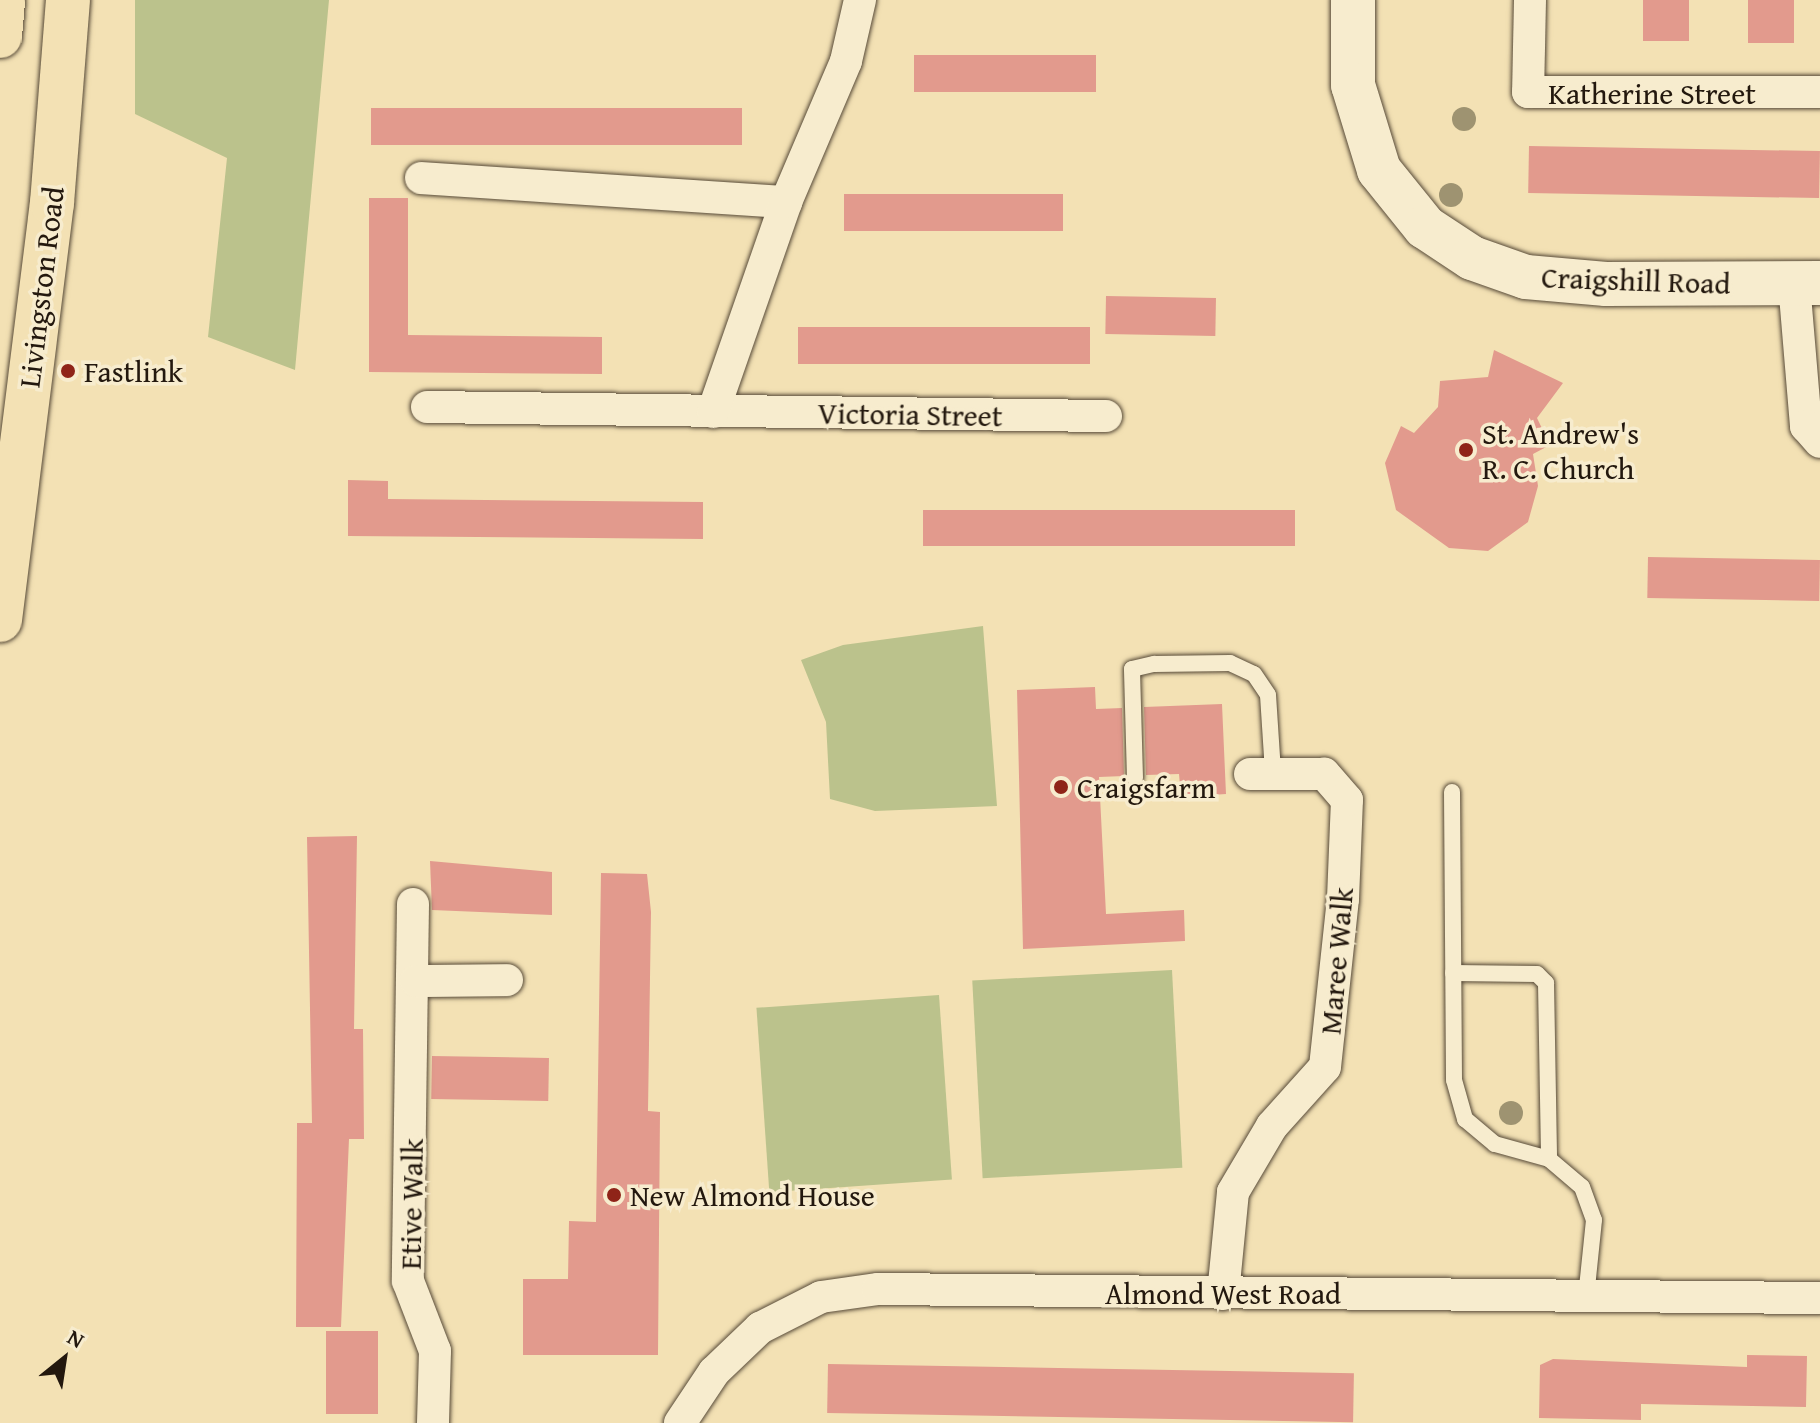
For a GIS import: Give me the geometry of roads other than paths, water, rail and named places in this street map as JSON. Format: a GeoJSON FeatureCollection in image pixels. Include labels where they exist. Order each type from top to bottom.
{"type":"FeatureCollection","features":[{"type":"Feature","properties":{"kind":"main road"},"geometry":{"type":"LineString","coordinates":[[0,36],[3,0]]}},
{"type":"Feature","properties":{"kind":"main road","name":"Livingston Road"},"geometry":{"type":"LineString","coordinates":[[0,620],[52,203],[68,0]]}},
{"type":"Feature","properties":{"kind":"street"},"geometry":{"type":"LineString","coordinates":[[840,0],[878,0]]}},
{"type":"Feature","properties":{"kind":"street"},"geometry":{"type":"LineString","coordinates":[[713,412],[786,202],[846,61],[860,0]]}},
{"type":"Feature","properties":{"kind":"street","name":"Craigshill Road"},"geometry":{"type":"LineString","coordinates":[[1353,0],[1353,85],[1379,170],[1425,227],[1472,258],[1526,277],[1606,284],[1807,283]]}},
{"type":"Feature","properties":{"kind":"street","name":"Katherine Street"},"geometry":{"type":"LineString","coordinates":[[1530,0],[1528,92],[1820,92]]}},
{"type":"Feature","properties":{"kind":"street"},"geometry":{"type":"LineString","coordinates":[[421,178],[786,202]]}},
{"type":"Feature","properties":{"kind":"street"},"geometry":{"type":"LineString","coordinates":[[1807,283],[1806,426],[1820,442]]}},
{"type":"Feature","properties":{"kind":"street","name":"Victoria Street"},"geometry":{"type":"LineString","coordinates":[[427,407],[1106,416]]}},
{"type":"Feature","properties":{"kind":"street","name":"Maree Walk"},"geometry":{"type":"LineString","coordinates":[[1223,1294],[1233,1192],[1272,1126],[1325,1067],[1337,1004],[1347,800],[1324,774],[1262,774]]}},
{"type":"Feature","properties":{"kind":"street","name":"Etive Walk"},"geometry":{"type":"LineString","coordinates":[[413,904],[416,981],[408,1281],[435,1351],[433,1423]]}},
{"type":"Feature","properties":{"kind":"street"},"geometry":{"type":"LineString","coordinates":[[416,981],[507,980]]}},
{"type":"Feature","properties":{"kind":"street","name":"Almond West Road"},"geometry":{"type":"LineString","coordinates":[[680,1423],[714,1372],[760,1328],[821,1297],[878,1289],[1820,1298]]}},
{"type":"Feature","properties":{"kind":"lane"},"geometry":{"type":"LineString","coordinates":[[1135,778],[1132,669],[1154,664],[1230,663],[1254,674],[1268,695],[1262,774]]}},
{"type":"Feature","properties":{"kind":"lane"},"geometry":{"type":"LineString","coordinates":[[1452,792],[1454,1080],[1465,1119],[1495,1144],[1549,1159],[1582,1187],[1594,1220],[1586,1298]]}},
{"type":"Feature","properties":{"kind":"lane"},"geometry":{"type":"LineString","coordinates":[[1453,973],[1537,974],[1546,983],[1549,1159]]}},
{"type":"Feature","properties":{"kind":"place","name":"Fastlink"},"geometry":{"type":"Point","coordinates":[68,371]}},
{"type":"Feature","properties":{"kind":"place","name":"St. Andrew's R. C. Church"},"geometry":{"type":"Point","coordinates":[1466,450]}},
{"type":"Feature","properties":{"kind":"place","name":"Craigsfarm"},"geometry":{"type":"Point","coordinates":[1061,787]}},
{"type":"Feature","properties":{"kind":"place","name":"New Almond House"},"geometry":{"type":"Point","coordinates":[614,1195]}}]}
